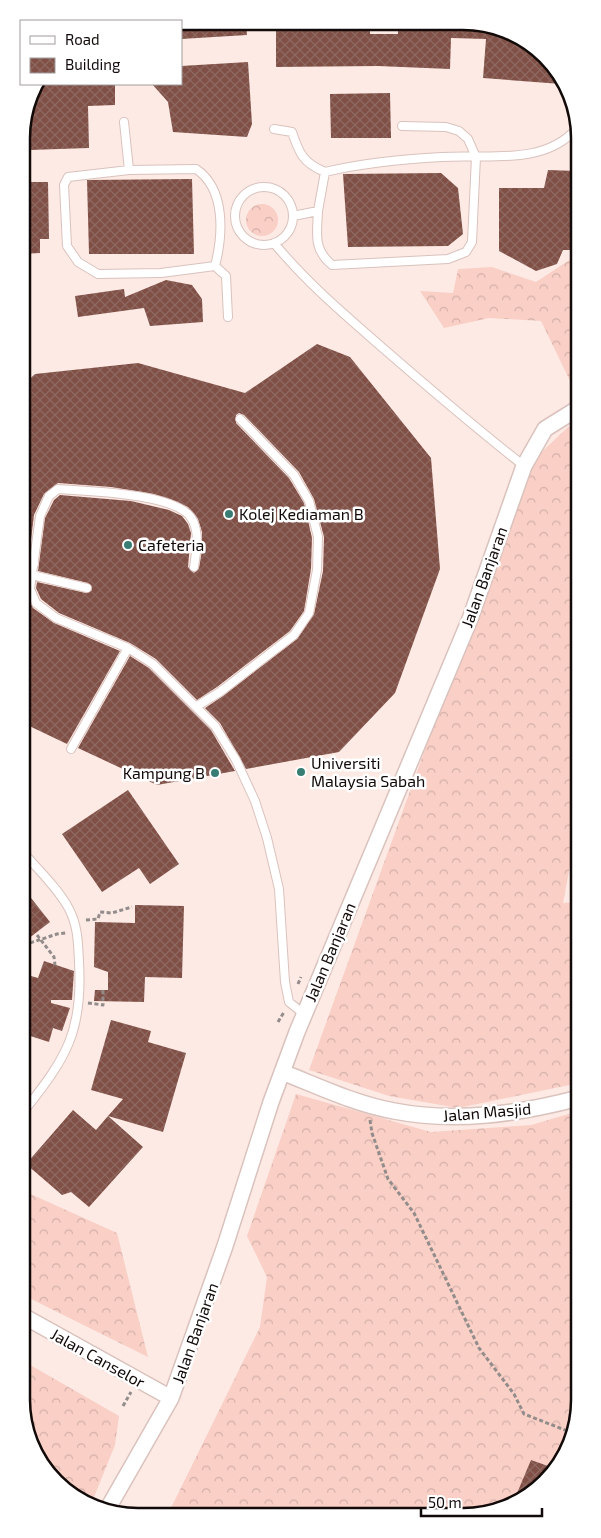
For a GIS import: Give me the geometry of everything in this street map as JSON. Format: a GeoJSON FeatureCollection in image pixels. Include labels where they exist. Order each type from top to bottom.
{"type":"FeatureCollection","features":[{"type":"Feature","properties":{"kind":"street","name":"Jalan Banjaran"},"geometry":{"type":"LineString","coordinates":[[110,1504],[171,1398],[222,1254],[282,1072],[304,1014],[470,619],[524,466],[545,429],[571,413]]}},
{"type":"Feature","properties":{"kind":"street","name":"Jalan Masjid"},"geometry":{"type":"LineString","coordinates":[[282,1072],[368,1104],[392,1111],[429,1116],[474,1116],[535,1109],[571,1100]]}},
{"type":"Feature","properties":{"kind":"street","name":"Jalan Canselor"},"geometry":{"type":"LineString","coordinates":[[30,1320],[171,1398]]}},
{"type":"Feature","properties":{"kind":"lane"},"geometry":{"type":"LineString","coordinates":[[124,122],[129,170]]}},
{"type":"Feature","properties":{"kind":"lane"},"geometry":{"type":"LineString","coordinates":[[325,172],[318,211],[316,238],[321,256],[332,265],[426,260],[466,252],[472,242],[476,157],[468,139],[459,131],[446,127],[402,126]]}},
{"type":"Feature","properties":{"kind":"lane"},"geometry":{"type":"LineString","coordinates":[[274,128],[292,132],[298,150],[310,166],[325,172],[361,164],[444,157],[526,154],[547,149],[571,135]]}},
{"type":"Feature","properties":{"kind":"lane"},"geometry":{"type":"LineString","coordinates":[[215,266],[220,248],[221,220],[213,185],[206,175],[196,169],[129,170],[68,177],[64,186],[67,246],[78,262],[98,274],[161,272],[215,266],[226,276],[228,317]]}},
{"type":"Feature","properties":{"kind":"lane"},"geometry":{"type":"LineString","coordinates":[[262,188],[280,192],[287,199],[293,216],[292,223],[285,236],[274,243],[259,245],[246,239],[240,233],[235,220],[239,202],[245,194],[262,188]]}},
{"type":"Feature","properties":{"kind":"lane"},"geometry":{"type":"LineString","coordinates":[[293,216],[318,211]]}},
{"type":"Feature","properties":{"kind":"lane"},"geometry":{"type":"LineString","coordinates":[[221,220],[235,220]]}},
{"type":"Feature","properties":{"kind":"lane"},"geometry":{"type":"LineString","coordinates":[[274,243],[300,275],[332,304],[432,391],[524,466]]}},
{"type":"Feature","properties":{"kind":"lane"},"geometry":{"type":"LineString","coordinates":[[197,706],[220,692],[294,635],[308,613],[317,570],[318,537],[309,501],[294,475],[240,419]]}},
{"type":"Feature","properties":{"kind":"lane"},"geometry":{"type":"LineString","coordinates":[[30,581],[40,516],[49,496],[58,489],[132,494],[184,509],[193,520],[198,539],[194,567]]}},
{"type":"Feature","properties":{"kind":"lane"},"geometry":{"type":"LineString","coordinates":[[30,562],[34,564]]}},
{"type":"Feature","properties":{"kind":"lane"},"geometry":{"type":"LineString","coordinates":[[32,575],[87,588]]}},
{"type":"Feature","properties":{"kind":"lane"},"geometry":{"type":"LineString","coordinates":[[30,595],[36,604],[56,618],[128,648],[153,664],[215,726],[236,760],[255,801],[267,838],[279,889],[285,982],[289,1002],[304,1014]]}},
{"type":"Feature","properties":{"kind":"lane"},"geometry":{"type":"LineString","coordinates":[[71,748],[128,648]]}},
{"type":"Feature","properties":{"kind":"lane"},"geometry":{"type":"LineString","coordinates":[[30,859],[60,896],[69,910],[77,932],[80,1003],[72,1039],[63,1058],[30,1102]]}},
{"type":"Feature","properties":{"kind":"path"},"geometry":{"type":"LineString","coordinates":[[30,944],[57,934],[77,932],[87,918],[98,919],[100,912],[112,913],[132,907]]}},
{"type":"Feature","properties":{"kind":"path"},"geometry":{"type":"LineString","coordinates":[[37,936],[54,957],[55,965]]}},
{"type":"Feature","properties":{"kind":"path"},"geometry":{"type":"LineString","coordinates":[[80,1003],[103,1005],[103,989]]}},
{"type":"Feature","properties":{"kind":"path"},"geometry":{"type":"LineString","coordinates":[[368,1104],[372,1133],[388,1179],[414,1213],[479,1348],[514,1394],[524,1414],[566,1431]]}},
{"type":"Feature","properties":{"kind":"shaded area","name":"Universiti Malaysia Sabah"},"geometry":{"type":"Polygon","coordinates":[[[182,30],[470,30],[484,32],[511,41],[534,57],[549,72],[563,97],[570,124],[571,138],[571,1407],[565,1435],[557,1454],[549,1466],[523,1490],[498,1502],[463,1508],[124,1507],[90,1497],[72,1486],[52,1466],[38,1441],[31,1414],[30,1400],[30,130],[78,85],[182,85],[182,30]]]}},
{"type":"Feature","properties":{"kind":"green space"},"geometry":{"type":"Polygon","coordinates":[[[262,204],[273,209],[278,220],[273,231],[262,236],[251,231],[246,220],[251,209],[262,204]]]}},
{"type":"Feature","properties":{"kind":"green space"},"geometry":{"type":"Polygon","coordinates":[[[571,259],[571,383],[541,321],[489,318],[444,328],[420,291],[453,293],[458,269],[492,267],[536,282],[571,259]]]}},
{"type":"Feature","properties":{"kind":"green space"},"geometry":{"type":"Polygon","coordinates":[[[571,425],[571,861],[563,903],[571,902],[571,1085],[458,1108],[389,1096],[309,1070],[528,465],[571,425]]]}},
{"type":"Feature","properties":{"kind":"green space"},"geometry":{"type":"Polygon","coordinates":[[[296,1094],[431,1132],[531,1125],[571,1113],[571,1407],[565,1435],[557,1454],[549,1466],[531,1460],[521,1485],[523,1487],[522,1491],[498,1502],[477,1507],[171,1508],[260,1327],[267,1277],[247,1236],[296,1094]]]}},
{"type":"Feature","properties":{"kind":"green space"},"geometry":{"type":"Polygon","coordinates":[[[30,1194],[117,1233],[148,1357],[30,1298],[30,1194]]]}},
{"type":"Feature","properties":{"kind":"green space"},"geometry":{"type":"Polygon","coordinates":[[[30,1365],[119,1416],[115,1445],[93,1498],[72,1486],[52,1466],[38,1441],[31,1414],[30,1365]]]}},
{"type":"Feature","properties":{"kind":"building"},"geometry":{"type":"Polygon","coordinates":[[[182,30],[247,30],[247,35],[182,39],[182,30]]]}},
{"type":"Feature","properties":{"kind":"building"},"geometry":{"type":"Polygon","coordinates":[[[276,30],[370,30],[370,34],[398,34],[398,30],[470,30],[498,36],[523,48],[549,72],[557,84],[483,78],[486,39],[451,38],[450,69],[378,66],[276,67],[276,30]]]}},
{"type":"Feature","properties":{"kind":"building"},"geometry":{"type":"Polygon","coordinates":[[[248,62],[252,124],[247,137],[173,132],[168,102],[153,85],[182,85],[182,66],[248,62]]]}},
{"type":"Feature","properties":{"kind":"building"},"geometry":{"type":"Polygon","coordinates":[[[44,85],[115,85],[115,105],[88,106],[89,148],[30,150],[31,124],[36,103],[44,85]]]}},
{"type":"Feature","properties":{"kind":"building"},"geometry":{"type":"Polygon","coordinates":[[[390,93],[391,138],[331,138],[330,94],[390,93]]]}},
{"type":"Feature","properties":{"kind":"building"},"geometry":{"type":"Polygon","coordinates":[[[548,170],[571,171],[571,250],[563,250],[557,264],[536,271],[499,251],[499,188],[544,188],[548,170]]]}},
{"type":"Feature","properties":{"kind":"building"},"geometry":{"type":"Polygon","coordinates":[[[441,173],[458,188],[463,234],[448,246],[348,247],[343,174],[441,173]]]}},
{"type":"Feature","properties":{"kind":"building"},"geometry":{"type":"Polygon","coordinates":[[[192,179],[194,254],[89,254],[87,180],[192,179]]]}},
{"type":"Feature","properties":{"kind":"building"},"geometry":{"type":"Polygon","coordinates":[[[30,182],[48,182],[49,239],[40,239],[40,253],[30,254],[30,182]]]}},
{"type":"Feature","properties":{"kind":"building"},"geometry":{"type":"Polygon","coordinates":[[[166,280],[192,285],[202,299],[203,322],[150,326],[144,308],[78,317],[75,296],[124,289],[125,297],[166,280]]]}},
{"type":"Feature","properties":{"kind":"building","name":"Kolej Kediaman B"},"geometry":{"type":"Polygon","coordinates":[[[317,344],[350,357],[431,458],[440,569],[395,693],[339,752],[246,769],[220,723],[205,708],[297,639],[314,614],[323,571],[324,537],[314,499],[299,472],[244,415],[239,413],[236,415],[236,423],[289,478],[304,503],[312,538],[311,569],[304,611],[290,631],[197,700],[156,659],[130,643],[59,613],[41,599],[36,588],[37,582],[86,593],[92,590],[88,583],[38,571],[45,518],[54,500],[60,495],[131,501],[169,510],[182,516],[188,524],[191,533],[188,567],[194,573],[199,568],[202,532],[198,519],[188,507],[154,494],[111,487],[58,483],[44,494],[34,515],[30,548],[30,379],[35,374],[138,363],[245,393],[317,344]]]}},
{"type":"Feature","properties":{"kind":"building"},"geometry":{"type":"Polygon","coordinates":[[[30,602],[33,608],[54,623],[120,651],[67,744],[30,726],[30,602]]]}},
{"type":"Feature","properties":{"kind":"building"},"geometry":{"type":"Polygon","coordinates":[[[130,656],[149,668],[211,730],[235,771],[157,785],[78,748],[130,656]]]}},
{"type":"Feature","properties":{"kind":"building"},"geometry":{"type":"Polygon","coordinates":[[[128,790],[179,864],[150,884],[139,868],[102,892],[62,834],[128,790]]]}},
{"type":"Feature","properties":{"kind":"building"},"geometry":{"type":"Polygon","coordinates":[[[30,897],[50,922],[30,937],[30,897]]]}},
{"type":"Feature","properties":{"kind":"building"},"geometry":{"type":"Polygon","coordinates":[[[135,905],[184,906],[182,978],[145,977],[144,1002],[94,1001],[95,990],[108,990],[108,972],[94,967],[95,922],[135,923],[135,905]]]}},
{"type":"Feature","properties":{"kind":"building"},"geometry":{"type":"Polygon","coordinates":[[[44,961],[74,971],[72,1000],[51,1000],[51,1003],[70,1008],[62,1031],[53,1028],[49,1042],[30,1036],[30,976],[38,978],[44,961]]]}},
{"type":"Feature","properties":{"kind":"building"},"geometry":{"type":"Polygon","coordinates":[[[111,1020],[151,1031],[148,1042],[186,1053],[163,1132],[108,1116],[123,1099],[91,1090],[111,1020]]]}},
{"type":"Feature","properties":{"kind":"building"},"geometry":{"type":"Polygon","coordinates":[[[73,1110],[96,1130],[108,1116],[143,1147],[89,1207],[71,1192],[62,1195],[30,1167],[30,1159],[73,1110]]]}},
{"type":"Feature","properties":{"kind":"building"},"geometry":{"type":"Polygon","coordinates":[[[531,1460],[549,1466],[534,1481],[517,1494],[531,1460]]]}},
{"type":"Feature","properties":{"kind":"place","name":"Kolej Kediaman B"},"geometry":{"type":"Point","coordinates":[229,514]}},
{"type":"Feature","properties":{"kind":"place","name":"Cafeteria"},"geometry":{"type":"Point","coordinates":[128,545]}},
{"type":"Feature","properties":{"kind":"place","name":"Universiti Malaysia Sabah"},"geometry":{"type":"Point","coordinates":[301,772]}},
{"type":"Feature","properties":{"kind":"place","name":"Kampung B"},"geometry":{"type":"Point","coordinates":[215,773]}}]}
